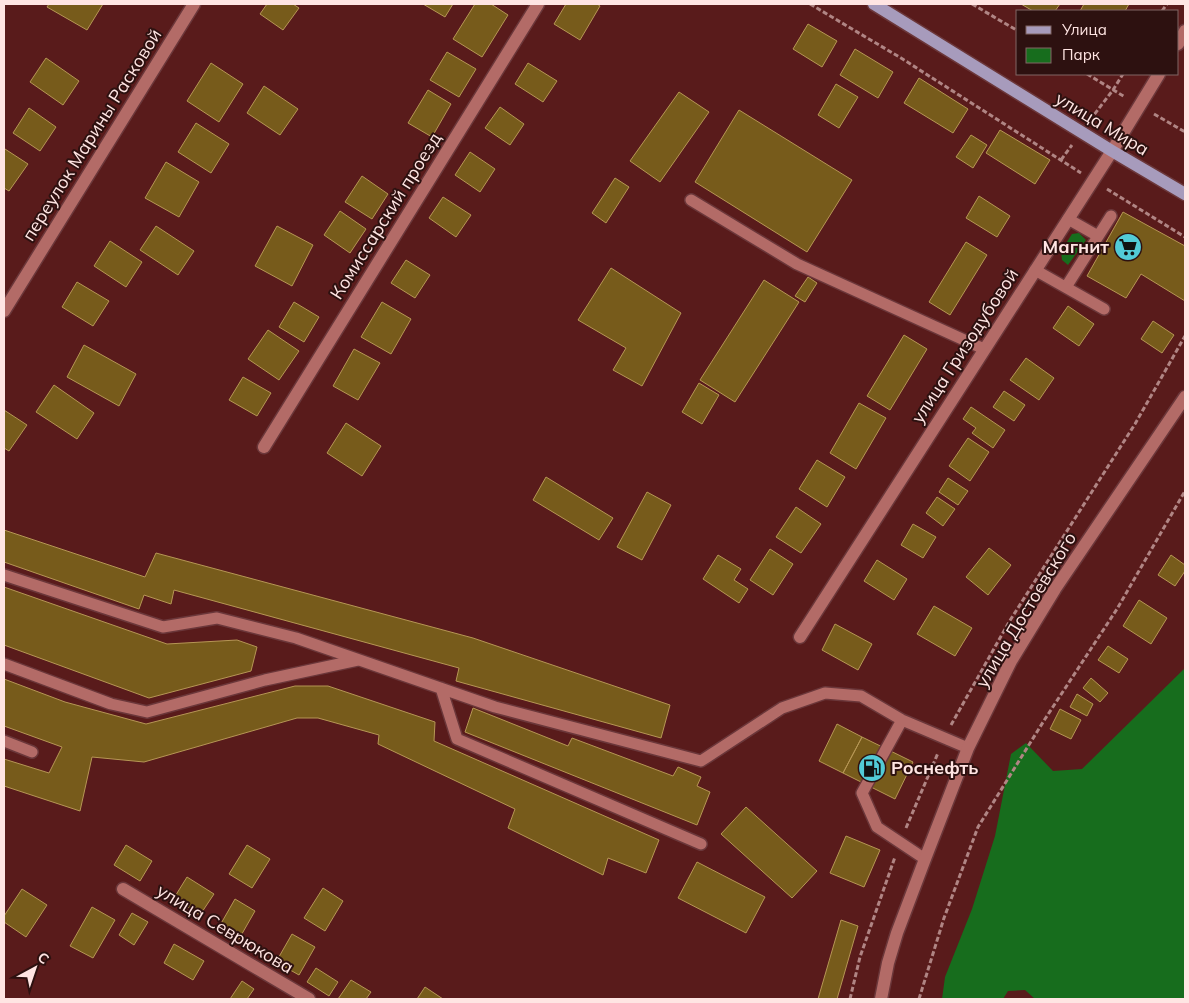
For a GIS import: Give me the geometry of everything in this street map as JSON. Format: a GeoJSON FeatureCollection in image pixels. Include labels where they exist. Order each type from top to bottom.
{"type":"FeatureCollection","features":[{"type":"Feature","properties":{"kind":"main road","name":"улица Мира"},"geometry":{"type":"LineString","coordinates":[[874,4],[1185,194]]}},
{"type":"Feature","properties":{"kind":"street","name":"переулок Марины Расковой"},"geometry":{"type":"LineString","coordinates":[[4,311],[194,4]]}},
{"type":"Feature","properties":{"kind":"street","name":"Комиссарский проезд"},"geometry":{"type":"LineString","coordinates":[[264,447],[538,4]]}},
{"type":"Feature","properties":{"kind":"street"},"geometry":{"type":"LineString","coordinates":[[1179,42],[1185,31]]}},
{"type":"Feature","properties":{"kind":"street","name":"улица Гризодубовой"},"geometry":{"type":"LineString","coordinates":[[800,637],[1112,151],[1158,75]]}},
{"type":"Feature","properties":{"kind":"street","name":"улица Достоевского"},"geometry":{"type":"LineString","coordinates":[[880,999],[888,962],[897,934],[968,748],[1011,661],[1055,589],[1185,397]]}},
{"type":"Feature","properties":{"kind":"street","name":"улица Севрюкова"},"geometry":{"type":"LineString","coordinates":[[123,889],[309,999]]}},
{"type":"Feature","properties":{"kind":"lane"},"geometry":{"type":"LineString","coordinates":[[692,200],[797,264],[984,349]]}},
{"type":"Feature","properties":{"kind":"lane"},"geometry":{"type":"LineString","coordinates":[[1066,287],[1111,216]]}},
{"type":"Feature","properties":{"kind":"lane"},"geometry":{"type":"LineString","coordinates":[[1068,219],[1098,236]]}},
{"type":"Feature","properties":{"kind":"lane"},"geometry":{"type":"LineString","coordinates":[[1035,270],[1104,309]]}},
{"type":"Feature","properties":{"kind":"lane"},"geometry":{"type":"LineString","coordinates":[[4,575],[163,627],[217,618],[296,638],[495,707],[701,761],[782,708],[825,694],[861,696],[902,720],[968,748]]}},
{"type":"Feature","properties":{"kind":"lane"},"geometry":{"type":"LineString","coordinates":[[4,664],[112,704],[146,712],[264,680],[358,660]]}},
{"type":"Feature","properties":{"kind":"lane"},"geometry":{"type":"LineString","coordinates":[[441,688],[457,739],[701,844]]}},
{"type":"Feature","properties":{"kind":"lane"},"geometry":{"type":"LineString","coordinates":[[902,720],[862,793],[877,827],[925,859]]}},
{"type":"Feature","properties":{"kind":"lane"},"geometry":{"type":"LineString","coordinates":[[4,741],[32,752]]}},
{"type":"Feature","properties":{"kind":"path"},"geometry":{"type":"LineString","coordinates":[[810,4],[901,58],[1185,237]]}},
{"type":"Feature","properties":{"kind":"path"},"geometry":{"type":"LineString","coordinates":[[972,4],[1016,30]]}},
{"type":"Feature","properties":{"kind":"path"},"geometry":{"type":"LineString","coordinates":[[1113,90],[1122,75]]}},
{"type":"Feature","properties":{"kind":"path"},"geometry":{"type":"LineString","coordinates":[[919,999],[944,918],[978,827],[1045,719],[1117,609],[1185,490]]}},
{"type":"Feature","properties":{"kind":"green space"},"geometry":{"type":"Polygon","coordinates":[[[1079,233],[1086,240],[1068,265],[1062,260],[1061,251],[1072,234],[1079,233]]]}},
{"type":"Feature","properties":{"kind":"green space"},"geometry":{"type":"Polygon","coordinates":[[[1185,668],[1185,999],[1035,999],[1025,990],[1008,991],[1003,999],[942,999],[945,977],[972,909],[995,836],[1011,754],[1026,743],[1053,771],[1082,769],[1185,668]]]}},
{"type":"Feature","properties":{"kind":"building"},"geometry":{"type":"Polygon","coordinates":[[[49,4],[103,4],[87,30],[47,7],[49,4]]]}},
{"type":"Feature","properties":{"kind":"building"},"geometry":{"type":"Polygon","coordinates":[[[267,4],[293,4],[299,8],[283,30],[260,14],[267,4]]]}},
{"type":"Feature","properties":{"kind":"building"},"geometry":{"type":"Polygon","coordinates":[[[423,4],[453,4],[445,17],[423,4]]]}},
{"type":"Feature","properties":{"kind":"building"},"geometry":{"type":"Polygon","coordinates":[[[475,4],[491,4],[508,15],[482,57],[453,39],[475,4]]]}},
{"type":"Feature","properties":{"kind":"building"},"geometry":{"type":"Polygon","coordinates":[[[566,4],[597,4],[600,6],[580,40],[554,24],[566,4]]]}},
{"type":"Feature","properties":{"kind":"building"},"geometry":{"type":"Polygon","coordinates":[[[1021,4],[1060,4],[1056,10],[1031,10],[1021,4]]]}},
{"type":"Feature","properties":{"kind":"building"},"geometry":{"type":"Polygon","coordinates":[[[1084,4],[1129,4],[1126,10],[1081,10],[1084,4]]]}},
{"type":"Feature","properties":{"kind":"building"},"geometry":{"type":"Polygon","coordinates":[[[808,24],[837,41],[822,67],[793,49],[808,24]]]}},
{"type":"Feature","properties":{"kind":"building"},"geometry":{"type":"Polygon","coordinates":[[[855,49],[893,72],[878,98],[840,75],[855,49]]]}},
{"type":"Feature","properties":{"kind":"building"},"geometry":{"type":"Polygon","coordinates":[[[447,52],[476,69],[459,97],[430,80],[447,52]]]}},
{"type":"Feature","properties":{"kind":"building"},"geometry":{"type":"Polygon","coordinates":[[[46,58],[79,81],[63,105],[30,82],[46,58]]]}},
{"type":"Feature","properties":{"kind":"building"},"geometry":{"type":"Polygon","coordinates":[[[211,63],[243,84],[219,122],[187,101],[211,63]]]}},
{"type":"Feature","properties":{"kind":"building"},"geometry":{"type":"Polygon","coordinates":[[[528,63],[557,81],[543,102],[515,84],[528,63]]]}},
{"type":"Feature","properties":{"kind":"building"},"geometry":{"type":"Polygon","coordinates":[[[919,78],[968,109],[953,133],[904,103],[919,78]]]}},
{"type":"Feature","properties":{"kind":"building"},"geometry":{"type":"Polygon","coordinates":[[[836,84],[858,97],[839,128],[818,115],[836,84]]]}},
{"type":"Feature","properties":{"kind":"building"},"geometry":{"type":"Polygon","coordinates":[[[264,86],[298,109],[280,135],[247,113],[264,86]]]}},
{"type":"Feature","properties":{"kind":"building"},"geometry":{"type":"Polygon","coordinates":[[[428,90],[451,104],[432,137],[408,123],[428,90]]]}},
{"type":"Feature","properties":{"kind":"building"},"geometry":{"type":"Polygon","coordinates":[[[679,92],[709,112],[660,182],[630,161],[679,92]]]}},
{"type":"Feature","properties":{"kind":"building"},"geometry":{"type":"Polygon","coordinates":[[[500,107],[524,124],[510,145],[485,128],[500,107]]]}},
{"type":"Feature","properties":{"kind":"building"},"geometry":{"type":"Polygon","coordinates":[[[29,108],[56,127],[40,151],[13,133],[29,108]]]}},
{"type":"Feature","properties":{"kind":"building"},"geometry":{"type":"Polygon","coordinates":[[[739,110],[852,180],[807,252],[695,182],[739,110]]]}},
{"type":"Feature","properties":{"kind":"building"},"geometry":{"type":"Polygon","coordinates":[[[196,123],[229,144],[211,173],[178,152],[196,123]]]}},
{"type":"Feature","properties":{"kind":"building"},"geometry":{"type":"Polygon","coordinates":[[[1000,130],[1050,160],[1035,184],[986,153],[1000,130]]]}},
{"type":"Feature","properties":{"kind":"building"},"geometry":{"type":"Polygon","coordinates":[[[971,135],[987,145],[973,168],[956,157],[971,135]]]}},
{"type":"Feature","properties":{"kind":"building"},"geometry":{"type":"Polygon","coordinates":[[[5,149],[28,164],[9,191],[4,188],[5,149]]]}},
{"type":"Feature","properties":{"kind":"building"},"geometry":{"type":"Polygon","coordinates":[[[470,152],[495,169],[480,192],[455,175],[470,152]]]}},
{"type":"Feature","properties":{"kind":"building"},"geometry":{"type":"Polygon","coordinates":[[[166,162],[199,182],[179,217],[145,198],[166,162]]]}},
{"type":"Feature","properties":{"kind":"building"},"geometry":{"type":"Polygon","coordinates":[[[362,176],[388,194],[372,219],[345,202],[362,176]]]}},
{"type":"Feature","properties":{"kind":"building"},"geometry":{"type":"Polygon","coordinates":[[[615,178],[629,187],[606,223],[592,213],[615,178]]]}},
{"type":"Feature","properties":{"kind":"building"},"geometry":{"type":"Polygon","coordinates":[[[979,196],[1010,216],[997,237],[966,218],[979,196]]]}},
{"type":"Feature","properties":{"kind":"building"},"geometry":{"type":"Polygon","coordinates":[[[443,197],[471,215],[456,237],[429,218],[443,197]]]}},
{"type":"Feature","properties":{"kind":"building"},"geometry":{"type":"Polygon","coordinates":[[[340,211],[366,229],[350,253],[324,235],[340,211]]]}},
{"type":"Feature","properties":{"kind":"building"},"geometry":{"type":"Polygon","coordinates":[[[1123,212],[1185,246],[1185,301],[1141,274],[1126,298],[1087,276],[1123,212]]]}},
{"type":"Feature","properties":{"kind":"building"},"geometry":{"type":"Polygon","coordinates":[[[156,226],[194,251],[178,275],[140,250],[156,226]]]}},
{"type":"Feature","properties":{"kind":"building"},"geometry":{"type":"Polygon","coordinates":[[[277,226],[313,245],[292,286],[255,266],[277,226]]]}},
{"type":"Feature","properties":{"kind":"building"},"geometry":{"type":"Polygon","coordinates":[[[110,241],[142,262],[126,287],[94,266],[110,241]]]}},
{"type":"Feature","properties":{"kind":"building"},"geometry":{"type":"Polygon","coordinates":[[[966,242],[987,255],[950,315],[929,302],[966,242]]]}},
{"type":"Feature","properties":{"kind":"building"},"geometry":{"type":"Polygon","coordinates":[[[406,260],[430,275],[415,298],[391,283],[406,260]]]}},
{"type":"Feature","properties":{"kind":"building"},"geometry":{"type":"Polygon","coordinates":[[[611,268],[681,313],[642,386],[613,370],[626,348],[578,320],[611,268]]]}},
{"type":"Feature","properties":{"kind":"building"},"geometry":{"type":"Polygon","coordinates":[[[808,277],[817,283],[805,302],[795,296],[808,277]]]}},
{"type":"Feature","properties":{"kind":"building"},"geometry":{"type":"Polygon","coordinates":[[[764,280],[799,302],[735,402],[700,380],[764,280]]]}},
{"type":"Feature","properties":{"kind":"building"},"geometry":{"type":"Polygon","coordinates":[[[77,282],[109,301],[93,326],[62,307],[77,282]]]}},
{"type":"Feature","properties":{"kind":"building"},"geometry":{"type":"Polygon","coordinates":[[[294,302],[319,317],[304,342],[279,327],[294,302]]]}},
{"type":"Feature","properties":{"kind":"building"},"geometry":{"type":"Polygon","coordinates":[[[382,302],[411,319],[391,354],[361,337],[382,302]]]}},
{"type":"Feature","properties":{"kind":"building"},"geometry":{"type":"Polygon","coordinates":[[[1068,306],[1094,324],[1079,346],[1053,328],[1068,306]]]}},
{"type":"Feature","properties":{"kind":"building"},"geometry":{"type":"Polygon","coordinates":[[[1153,321],[1174,335],[1162,353],[1141,339],[1153,321]]]}},
{"type":"Feature","properties":{"kind":"building"},"geometry":{"type":"Polygon","coordinates":[[[268,330],[299,351],[279,380],[248,359],[268,330]]]}},
{"type":"Feature","properties":{"kind":"building"},"geometry":{"type":"Polygon","coordinates":[[[904,335],[927,349],[890,410],[867,396],[904,335]]]}},
{"type":"Feature","properties":{"kind":"building"},"geometry":{"type":"Polygon","coordinates":[[[84,345],[136,374],[119,406],[67,377],[84,345]]]}},
{"type":"Feature","properties":{"kind":"building"},"geometry":{"type":"Polygon","coordinates":[[[354,349],[380,363],[358,400],[333,386],[354,349]]]}},
{"type":"Feature","properties":{"kind":"building"},"geometry":{"type":"Polygon","coordinates":[[[1026,358],[1054,378],[1039,400],[1010,380],[1026,358]]]}},
{"type":"Feature","properties":{"kind":"building"},"geometry":{"type":"Polygon","coordinates":[[[243,377],[271,393],[257,416],[229,400],[243,377]]]}},
{"type":"Feature","properties":{"kind":"building"},"geometry":{"type":"Polygon","coordinates":[[[699,383],[719,395],[702,424],[682,412],[699,383]]]}},
{"type":"Feature","properties":{"kind":"building"},"geometry":{"type":"Polygon","coordinates":[[[54,385],[94,413],[77,439],[36,412],[54,385]]]}},
{"type":"Feature","properties":{"kind":"building"},"geometry":{"type":"Polygon","coordinates":[[[1004,391],[1025,405],[1014,421],[993,407],[1004,391]]]}},
{"type":"Feature","properties":{"kind":"building"},"geometry":{"type":"Polygon","coordinates":[[[859,403],[886,418],[856,469],[830,453],[859,403]]]}},
{"type":"Feature","properties":{"kind":"building"},"geometry":{"type":"Polygon","coordinates":[[[971,407],[1005,430],[993,448],[972,433],[976,428],[963,419],[971,407]]]}},
{"type":"Feature","properties":{"kind":"building"},"geometry":{"type":"Polygon","coordinates":[[[4,410],[27,425],[9,451],[4,448],[4,410]]]}},
{"type":"Feature","properties":{"kind":"building"},"geometry":{"type":"Polygon","coordinates":[[[346,423],[381,446],[362,476],[327,453],[346,423]]]}},
{"type":"Feature","properties":{"kind":"building"},"geometry":{"type":"Polygon","coordinates":[[[968,438],[989,452],[970,481],[949,466],[968,438]]]}},
{"type":"Feature","properties":{"kind":"building"},"geometry":{"type":"Polygon","coordinates":[[[817,460],[845,477],[827,507],[799,489],[817,460]]]}},
{"type":"Feature","properties":{"kind":"building"},"geometry":{"type":"Polygon","coordinates":[[[546,477],[613,518],[599,540],[533,500],[546,477]]]}},
{"type":"Feature","properties":{"kind":"building"},"geometry":{"type":"Polygon","coordinates":[[[948,478],[968,491],[958,505],[939,492],[948,478]]]}},
{"type":"Feature","properties":{"kind":"building"},"geometry":{"type":"Polygon","coordinates":[[[647,492],[671,505],[642,560],[617,547],[647,492]]]}},
{"type":"Feature","properties":{"kind":"building"},"geometry":{"type":"Polygon","coordinates":[[[937,497],[955,509],[943,526],[926,513],[937,497]]]}},
{"type":"Feature","properties":{"kind":"building"},"geometry":{"type":"Polygon","coordinates":[[[796,507],[821,524],[801,553],[776,537],[796,507]]]}},
{"type":"Feature","properties":{"kind":"building"},"geometry":{"type":"Polygon","coordinates":[[[913,524],[936,537],[923,558],[901,545],[913,524]]]}},
{"type":"Feature","properties":{"kind":"building"},"geometry":{"type":"Polygon","coordinates":[[[4,530],[145,577],[156,553],[473,638],[670,705],[661,738],[456,681],[459,668],[174,590],[171,604],[144,595],[139,609],[4,562],[4,530]]]}},
{"type":"Feature","properties":{"kind":"building"},"geometry":{"type":"Polygon","coordinates":[[[989,548],[1011,565],[988,595],[966,577],[989,548]]]}},
{"type":"Feature","properties":{"kind":"building"},"geometry":{"type":"Polygon","coordinates":[[[770,549],[793,564],[773,595],[750,580],[770,549]]]}},
{"type":"Feature","properties":{"kind":"building"},"geometry":{"type":"Polygon","coordinates":[[[718,555],[741,569],[734,580],[748,589],[739,603],[703,579],[718,555]]]}},
{"type":"Feature","properties":{"kind":"building"},"geometry":{"type":"Polygon","coordinates":[[[1171,555],[1185,565],[1185,571],[1175,586],[1158,575],[1171,555]]]}},
{"type":"Feature","properties":{"kind":"building"},"geometry":{"type":"Polygon","coordinates":[[[877,560],[907,579],[894,600],[864,581],[877,560]]]}},
{"type":"Feature","properties":{"kind":"building"},"geometry":{"type":"Polygon","coordinates":[[[4,587],[167,644],[237,640],[257,647],[251,671],[149,698],[4,645],[4,587]]]}},
{"type":"Feature","properties":{"kind":"building"},"geometry":{"type":"Polygon","coordinates":[[[1139,600],[1167,618],[1151,644],[1123,626],[1139,600]]]}},
{"type":"Feature","properties":{"kind":"building"},"geometry":{"type":"Polygon","coordinates":[[[934,606],[972,628],[955,656],[917,634],[934,606]]]}},
{"type":"Feature","properties":{"kind":"building"},"geometry":{"type":"Polygon","coordinates":[[[835,624],[872,644],[858,670],[822,650],[835,624]]]}},
{"type":"Feature","properties":{"kind":"building"},"geometry":{"type":"Polygon","coordinates":[[[1108,646],[1128,659],[1119,673],[1098,660],[1108,646]]]}},
{"type":"Feature","properties":{"kind":"building"},"geometry":{"type":"Polygon","coordinates":[[[1091,678],[1108,693],[1100,702],[1083,688],[1091,678]]]}},
{"type":"Feature","properties":{"kind":"building"},"geometry":{"type":"Polygon","coordinates":[[[4,679],[65,702],[146,724],[295,686],[328,686],[435,722],[434,741],[659,840],[646,873],[608,858],[603,875],[508,828],[515,809],[378,744],[379,735],[318,718],[297,718],[144,762],[92,757],[80,811],[4,786],[4,759],[49,773],[62,747],[4,726],[4,679]]]}},
{"type":"Feature","properties":{"kind":"building"},"geometry":{"type":"Polygon","coordinates":[[[1077,694],[1093,704],[1087,716],[1070,707],[1077,694]]]}},
{"type":"Feature","properties":{"kind":"building"},"geometry":{"type":"Polygon","coordinates":[[[473,708],[568,746],[572,738],[673,776],[678,767],[701,777],[697,786],[710,792],[697,825],[465,732],[473,708]]]}},
{"type":"Feature","properties":{"kind":"building"},"geometry":{"type":"Polygon","coordinates":[[[1060,709],[1081,720],[1071,739],[1050,729],[1060,709]]]}},
{"type":"Feature","properties":{"kind":"building"},"geometry":{"type":"Polygon","coordinates":[[[837,724],[862,737],[843,773],[819,761],[837,724]]]}},
{"type":"Feature","properties":{"kind":"building"},"geometry":{"type":"Polygon","coordinates":[[[862,737],[913,762],[895,799],[843,773],[862,737]]]}},
{"type":"Feature","properties":{"kind":"building"},"geometry":{"type":"Polygon","coordinates":[[[746,807],[817,871],[792,898],[721,834],[746,807]]]}},
{"type":"Feature","properties":{"kind":"building"},"geometry":{"type":"Polygon","coordinates":[[[846,836],[880,850],[864,887],[830,873],[846,836]]]}},
{"type":"Feature","properties":{"kind":"building"},"geometry":{"type":"Polygon","coordinates":[[[126,845],[152,861],[140,881],[114,865],[126,845]]]}},
{"type":"Feature","properties":{"kind":"building"},"geometry":{"type":"Polygon","coordinates":[[[247,845],[270,859],[252,888],[229,874],[247,845]]]}},
{"type":"Feature","properties":{"kind":"building"},"geometry":{"type":"Polygon","coordinates":[[[697,862],[765,897],[746,933],[678,898],[697,862]]]}},
{"type":"Feature","properties":{"kind":"building"},"geometry":{"type":"Polygon","coordinates":[[[187,877],[214,894],[200,915],[174,898],[187,877]]]}},
{"type":"Feature","properties":{"kind":"building"},"geometry":{"type":"Polygon","coordinates":[[[323,888],[343,901],[325,931],[304,918],[323,888]]]}},
{"type":"Feature","properties":{"kind":"building"},"geometry":{"type":"Polygon","coordinates":[[[22,889],[47,905],[26,937],[4,922],[4,916],[22,889]]]}},
{"type":"Feature","properties":{"kind":"building"},"geometry":{"type":"Polygon","coordinates":[[[235,899],[255,911],[239,939],[219,927],[235,899]]]}},
{"type":"Feature","properties":{"kind":"building"},"geometry":{"type":"Polygon","coordinates":[[[92,907],[115,920],[93,958],[70,946],[92,907]]]}},
{"type":"Feature","properties":{"kind":"building"},"geometry":{"type":"Polygon","coordinates":[[[132,913],[148,922],[134,945],[119,935],[132,913]]]}},
{"type":"Feature","properties":{"kind":"building"},"geometry":{"type":"Polygon","coordinates":[[[841,920],[858,926],[837,999],[818,999],[841,920]]]}},
{"type":"Feature","properties":{"kind":"building"},"geometry":{"type":"Polygon","coordinates":[[[292,934],[315,947],[299,975],[276,962],[292,934]]]}},
{"type":"Feature","properties":{"kind":"building"},"geometry":{"type":"Polygon","coordinates":[[[174,944],[204,961],[193,980],[164,963],[174,944]]]}},
{"type":"Feature","properties":{"kind":"building"},"geometry":{"type":"Polygon","coordinates":[[[316,968],[338,982],[329,996],[307,982],[316,968]]]}},
{"type":"Feature","properties":{"kind":"building"},"geometry":{"type":"Polygon","coordinates":[[[351,980],[371,992],[366,999],[338,999],[351,980]]]}},
{"type":"Feature","properties":{"kind":"building"},"geometry":{"type":"Polygon","coordinates":[[[242,981],[254,989],[247,999],[230,999],[242,981]]]}},
{"type":"Feature","properties":{"kind":"building"},"geometry":{"type":"Polygon","coordinates":[[[425,987],[443,999],[417,999],[425,987]]]}},
{"type":"Feature","properties":{"kind":"place","name":"Магнит"},"geometry":{"type":"Point","coordinates":[1128,247]}},
{"type":"Feature","properties":{"kind":"place","name":"Роснефть"},"geometry":{"type":"Point","coordinates":[872,768]}}]}
